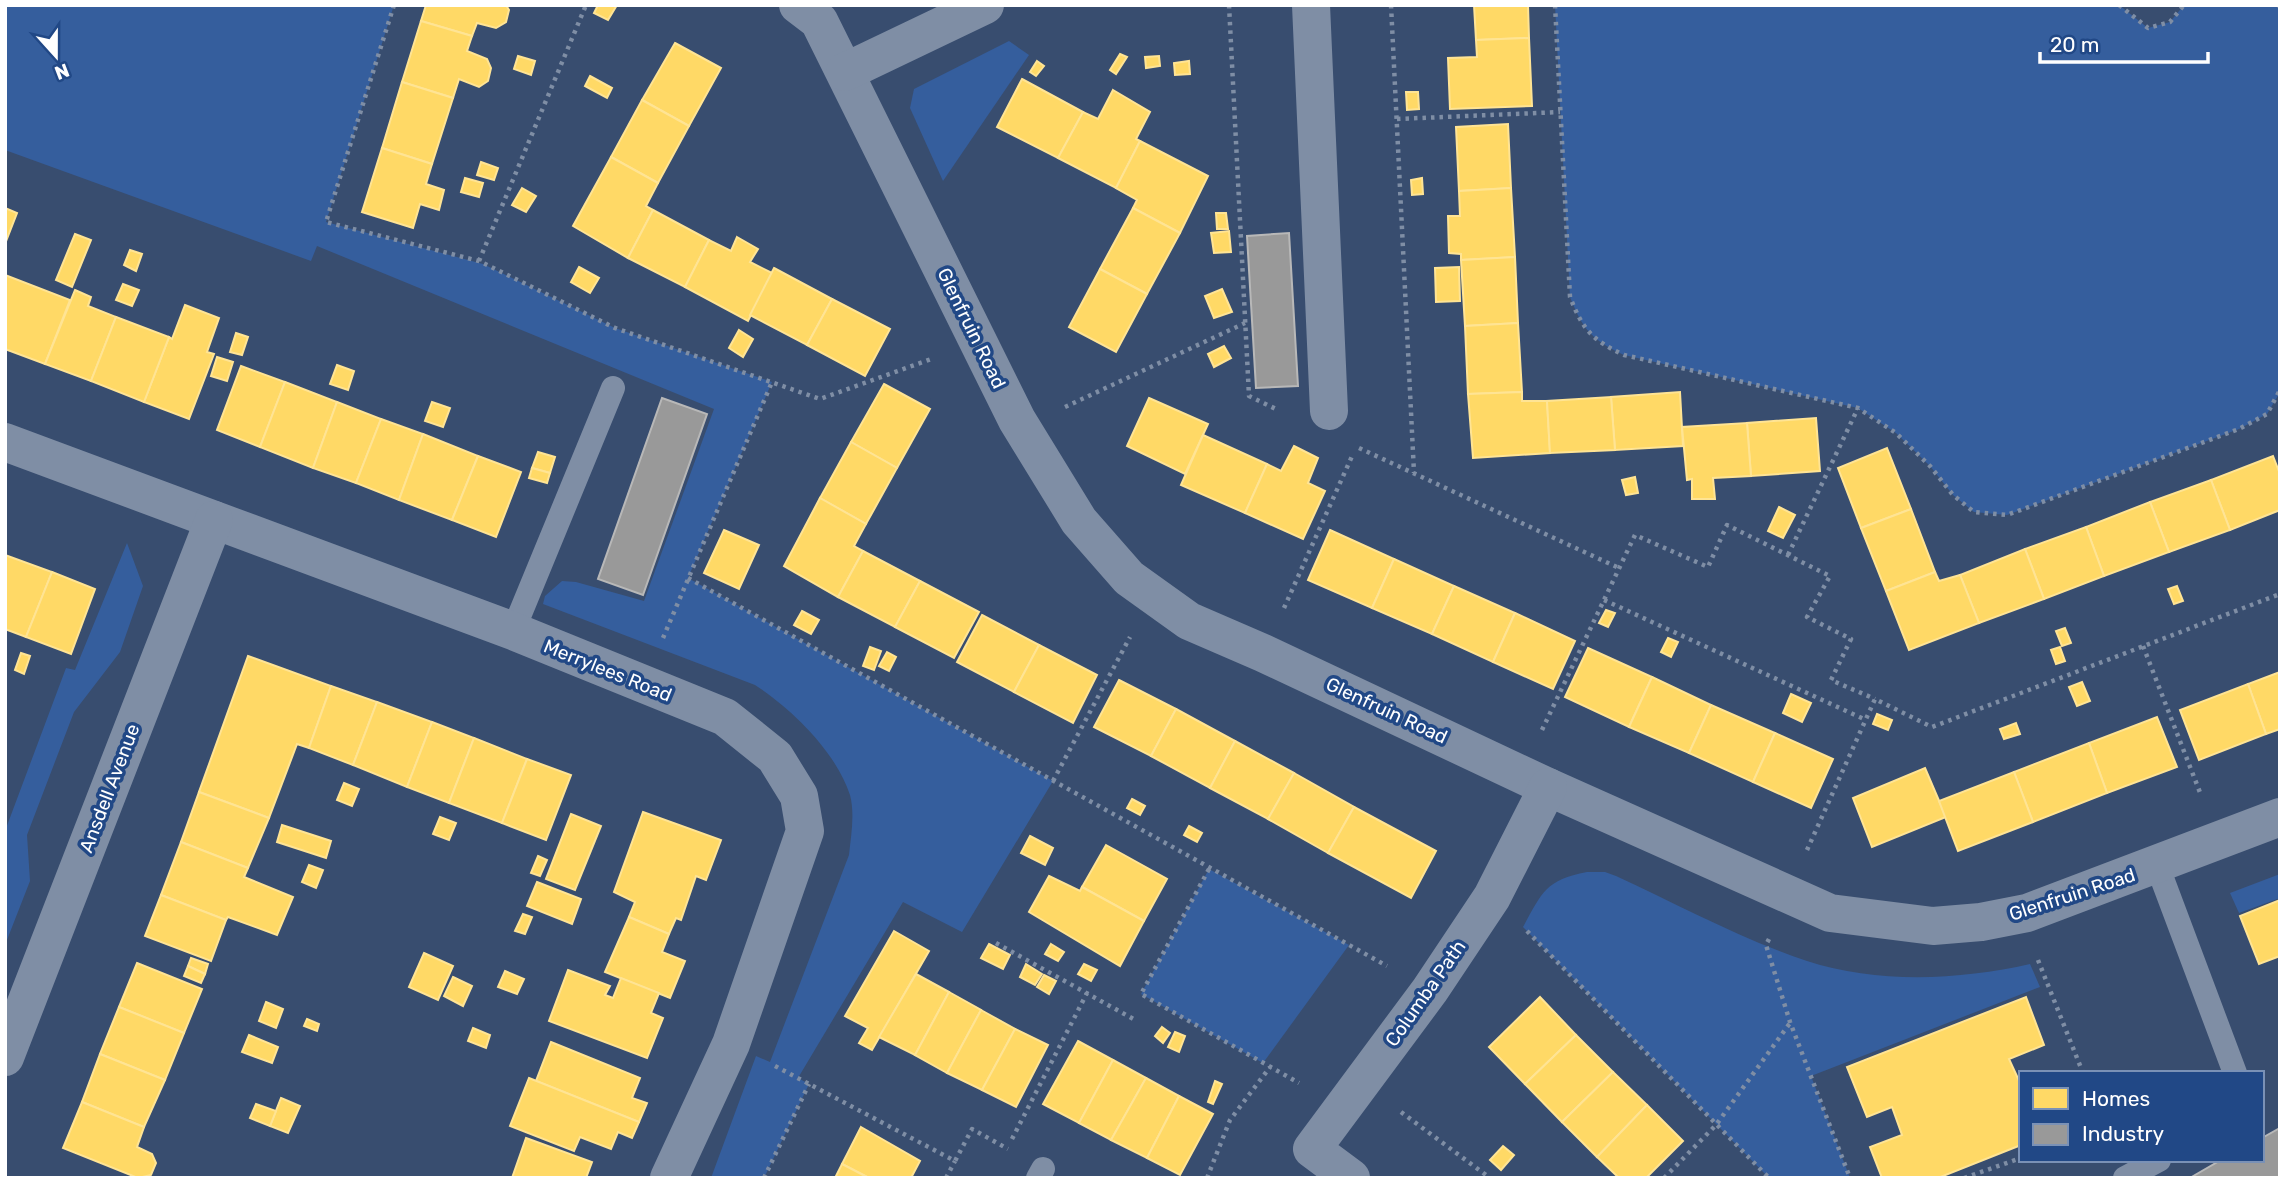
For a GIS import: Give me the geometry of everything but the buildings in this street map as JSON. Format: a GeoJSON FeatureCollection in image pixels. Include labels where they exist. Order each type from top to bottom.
{"type":"FeatureCollection","features":[{"type":"Feature","properties":{"kind":"street","name":"Glenfruin Road"},"geometry":{"type":"LineString","coordinates":[[798,5],[819,22],[1022,427],[1079,521],[1129,578],[1189,621],[1830,913],[1933,926],[1981,922],[2020,914],[2280,817]]}},
{"type":"Feature","properties":{"kind":"street"},"geometry":{"type":"LineString","coordinates":[[845,72],[985,5]]}},
{"type":"Feature","properties":{"kind":"street"},"geometry":{"type":"LineString","coordinates":[[1311,5],[1329,411]]}},
{"type":"Feature","properties":{"kind":"street","name":"Merrylees Road"},"geometry":{"type":"LineString","coordinates":[[5,442],[513,631],[724,717],[775,757],[799,796],[805,831],[731,1044],[669,1178]]}},
{"type":"Feature","properties":{"kind":"street","name":"Ansdell Avenue"},"geometry":{"type":"LineString","coordinates":[[5,1057],[214,520]]}},
{"type":"Feature","properties":{"kind":"street","name":"Columba Path"},"geometry":{"type":"LineString","coordinates":[[1351,1178],[1312,1149],[1430,990],[1492,897],[1535,780]]}},
{"type":"Feature","properties":{"kind":"lane"},"geometry":{"type":"LineString","coordinates":[[513,631],[613,388]]}},
{"type":"Feature","properties":{"kind":"lane"},"geometry":{"type":"LineString","coordinates":[[2157,865],[2234,1071]]}},
{"type":"Feature","properties":{"kind":"lane"},"geometry":{"type":"LineString","coordinates":[[2125,1178],[2155,1162]]}},
{"type":"Feature","properties":{"kind":"path"},"geometry":{"type":"LineString","coordinates":[[394,5],[326,222],[479,261],[615,328],[820,398],[978,342]]}},
{"type":"Feature","properties":{"kind":"path"},"geometry":{"type":"LineString","coordinates":[[479,261],[586,5]]}},
{"type":"Feature","properties":{"kind":"path"},"geometry":{"type":"LineString","coordinates":[[1391,5],[1415,473]]}},
{"type":"Feature","properties":{"kind":"path"},"geometry":{"type":"LineString","coordinates":[[1555,5],[1570,297],[1581,324],[1600,344],[1624,355],[1858,408],[1896,433],[1930,466],[1953,495],[1974,512],[2007,514],[2239,429],[2267,414],[2280,390]]}},
{"type":"Feature","properties":{"kind":"path"},"geometry":{"type":"LineString","coordinates":[[2119,5],[2148,28],[2170,22],[2184,5]]}},
{"type":"Feature","properties":{"kind":"path"},"geometry":{"type":"LineString","coordinates":[[1396,119],[1560,112]]}},
{"type":"Feature","properties":{"kind":"path"},"geometry":{"type":"LineString","coordinates":[[1022,427],[1245,323]]}},
{"type":"Feature","properties":{"kind":"path"},"geometry":{"type":"LineString","coordinates":[[643,684],[772,382]]}},
{"type":"Feature","properties":{"kind":"path"},"geometry":{"type":"LineString","coordinates":[[1788,555],[1858,408]]}},
{"type":"Feature","properties":{"kind":"path"},"geometry":{"type":"LineString","coordinates":[[1264,653],[1357,446]]}},
{"type":"Feature","properties":{"kind":"path"},"geometry":{"type":"LineString","coordinates":[[1535,780],[1604,600],[1635,535],[1708,567],[1727,525],[1830,576],[1807,617],[1851,639],[1832,680],[1932,727],[2280,594]]}},
{"type":"Feature","properties":{"kind":"path"},"geometry":{"type":"LineString","coordinates":[[688,578],[1430,990]]}},
{"type":"Feature","properties":{"kind":"path"},"geometry":{"type":"LineString","coordinates":[[1053,781],[1153,595]]}},
{"type":"Feature","properties":{"kind":"path"},"geometry":{"type":"LineString","coordinates":[[1604,600],[1866,720]]}},
{"type":"Feature","properties":{"kind":"path"},"geometry":{"type":"LineString","coordinates":[[2143,646],[2218,839]]}},
{"type":"Feature","properties":{"kind":"path"},"geometry":{"type":"LineString","coordinates":[[1850,1178],[1790,1022],[1766,946],[1875,699]]}},
{"type":"Feature","properties":{"kind":"path"},"geometry":{"type":"LineString","coordinates":[[1209,869],[1141,994],[1270,1067],[1352,1095],[1490,1178]]}},
{"type":"Feature","properties":{"kind":"path"},"geometry":{"type":"LineString","coordinates":[[1492,897],[1769,1178]]}},
{"type":"Feature","properties":{"kind":"path"},"geometry":{"type":"LineString","coordinates":[[2020,914],[2081,1071]]}},
{"type":"Feature","properties":{"kind":"path"},"geometry":{"type":"LineString","coordinates":[[996,943],[1137,1021]]}},
{"type":"Feature","properties":{"kind":"path"},"geometry":{"type":"LineString","coordinates":[[1007,1148],[1087,993]]}},
{"type":"Feature","properties":{"kind":"path"},"geometry":{"type":"LineString","coordinates":[[1664,1178],[1716,1125],[1790,1022]]}},
{"type":"Feature","properties":{"kind":"path"},"geometry":{"type":"LineString","coordinates":[[731,1044],[955,1161]]}},
{"type":"Feature","properties":{"kind":"path"},"geometry":{"type":"LineString","coordinates":[[1209,1177],[1230,1120],[1270,1067]]}},
{"type":"Feature","properties":{"kind":"path"},"geometry":{"type":"LineString","coordinates":[[764,1178],[809,1084]]}},
{"type":"Feature","properties":{"kind":"path"},"geometry":{"type":"LineString","coordinates":[[946,1178],[972,1129],[1007,1148],[1040,1173]]}},
{"type":"Feature","properties":{"kind":"path"},"geometry":{"type":"LineString","coordinates":[[1964,1178],[2019,1159]]}},
{"type":"Feature","properties":{"kind":"shaded area"},"geometry":{"type":"Polygon","coordinates":[[[5,5],[394,5],[326,222],[483,264],[615,328],[772,382],[688,578],[1053,781],[962,932],[903,902],[798,1078],[809,1084],[764,1178],[711,1178],[756,1056],[770,1062],[849,855],[852,817],[850,795],[824,748],[798,719],[755,685],[543,604],[545,596],[562,581],[576,582],[644,601],[714,409],[317,246],[311,261],[5,150],[5,5]]]}},
{"type":"Feature","properties":{"kind":"shaded area"},"geometry":{"type":"Polygon","coordinates":[[[1555,5],[2119,5],[2148,28],[2170,22],[2184,5],[2278,5],[2279,394],[2267,414],[2239,429],[2007,515],[1974,512],[1953,495],[1930,466],[1896,433],[1858,408],[1624,355],[1613,350],[1596,339],[1584,326],[1570,297],[1555,5]]]}},
{"type":"Feature","properties":{"kind":"shaded area"},"geometry":{"type":"Polygon","coordinates":[[[1009,41],[1029,55],[943,181],[910,108],[914,89],[1009,41]]]}},
{"type":"Feature","properties":{"kind":"shaded area"},"geometry":{"type":"Polygon","coordinates":[[[127,543],[143,586],[120,652],[74,712],[27,835],[30,881],[5,945],[5,831],[66,668],[75,670],[127,543]]]}},
{"type":"Feature","properties":{"kind":"shaded area"},"geometry":{"type":"Polygon","coordinates":[[[1209,869],[1349,945],[1263,1063],[1141,994],[1209,869]]]}},
{"type":"Feature","properties":{"kind":"shaded area"},"geometry":{"type":"Polygon","coordinates":[[[1587,872],[1605,872],[1616,876],[1758,943],[1834,968],[1918,977],[1975,974],[2030,964],[2040,987],[1811,1076],[1850,1178],[1769,1178],[1523,927],[1546,890],[1562,879],[1587,872]]]}},
{"type":"Feature","properties":{"kind":"shaded area"},"geometry":{"type":"Polygon","coordinates":[[[2280,874],[2280,898],[2239,913],[2230,893],[2280,874]]]}}]}
